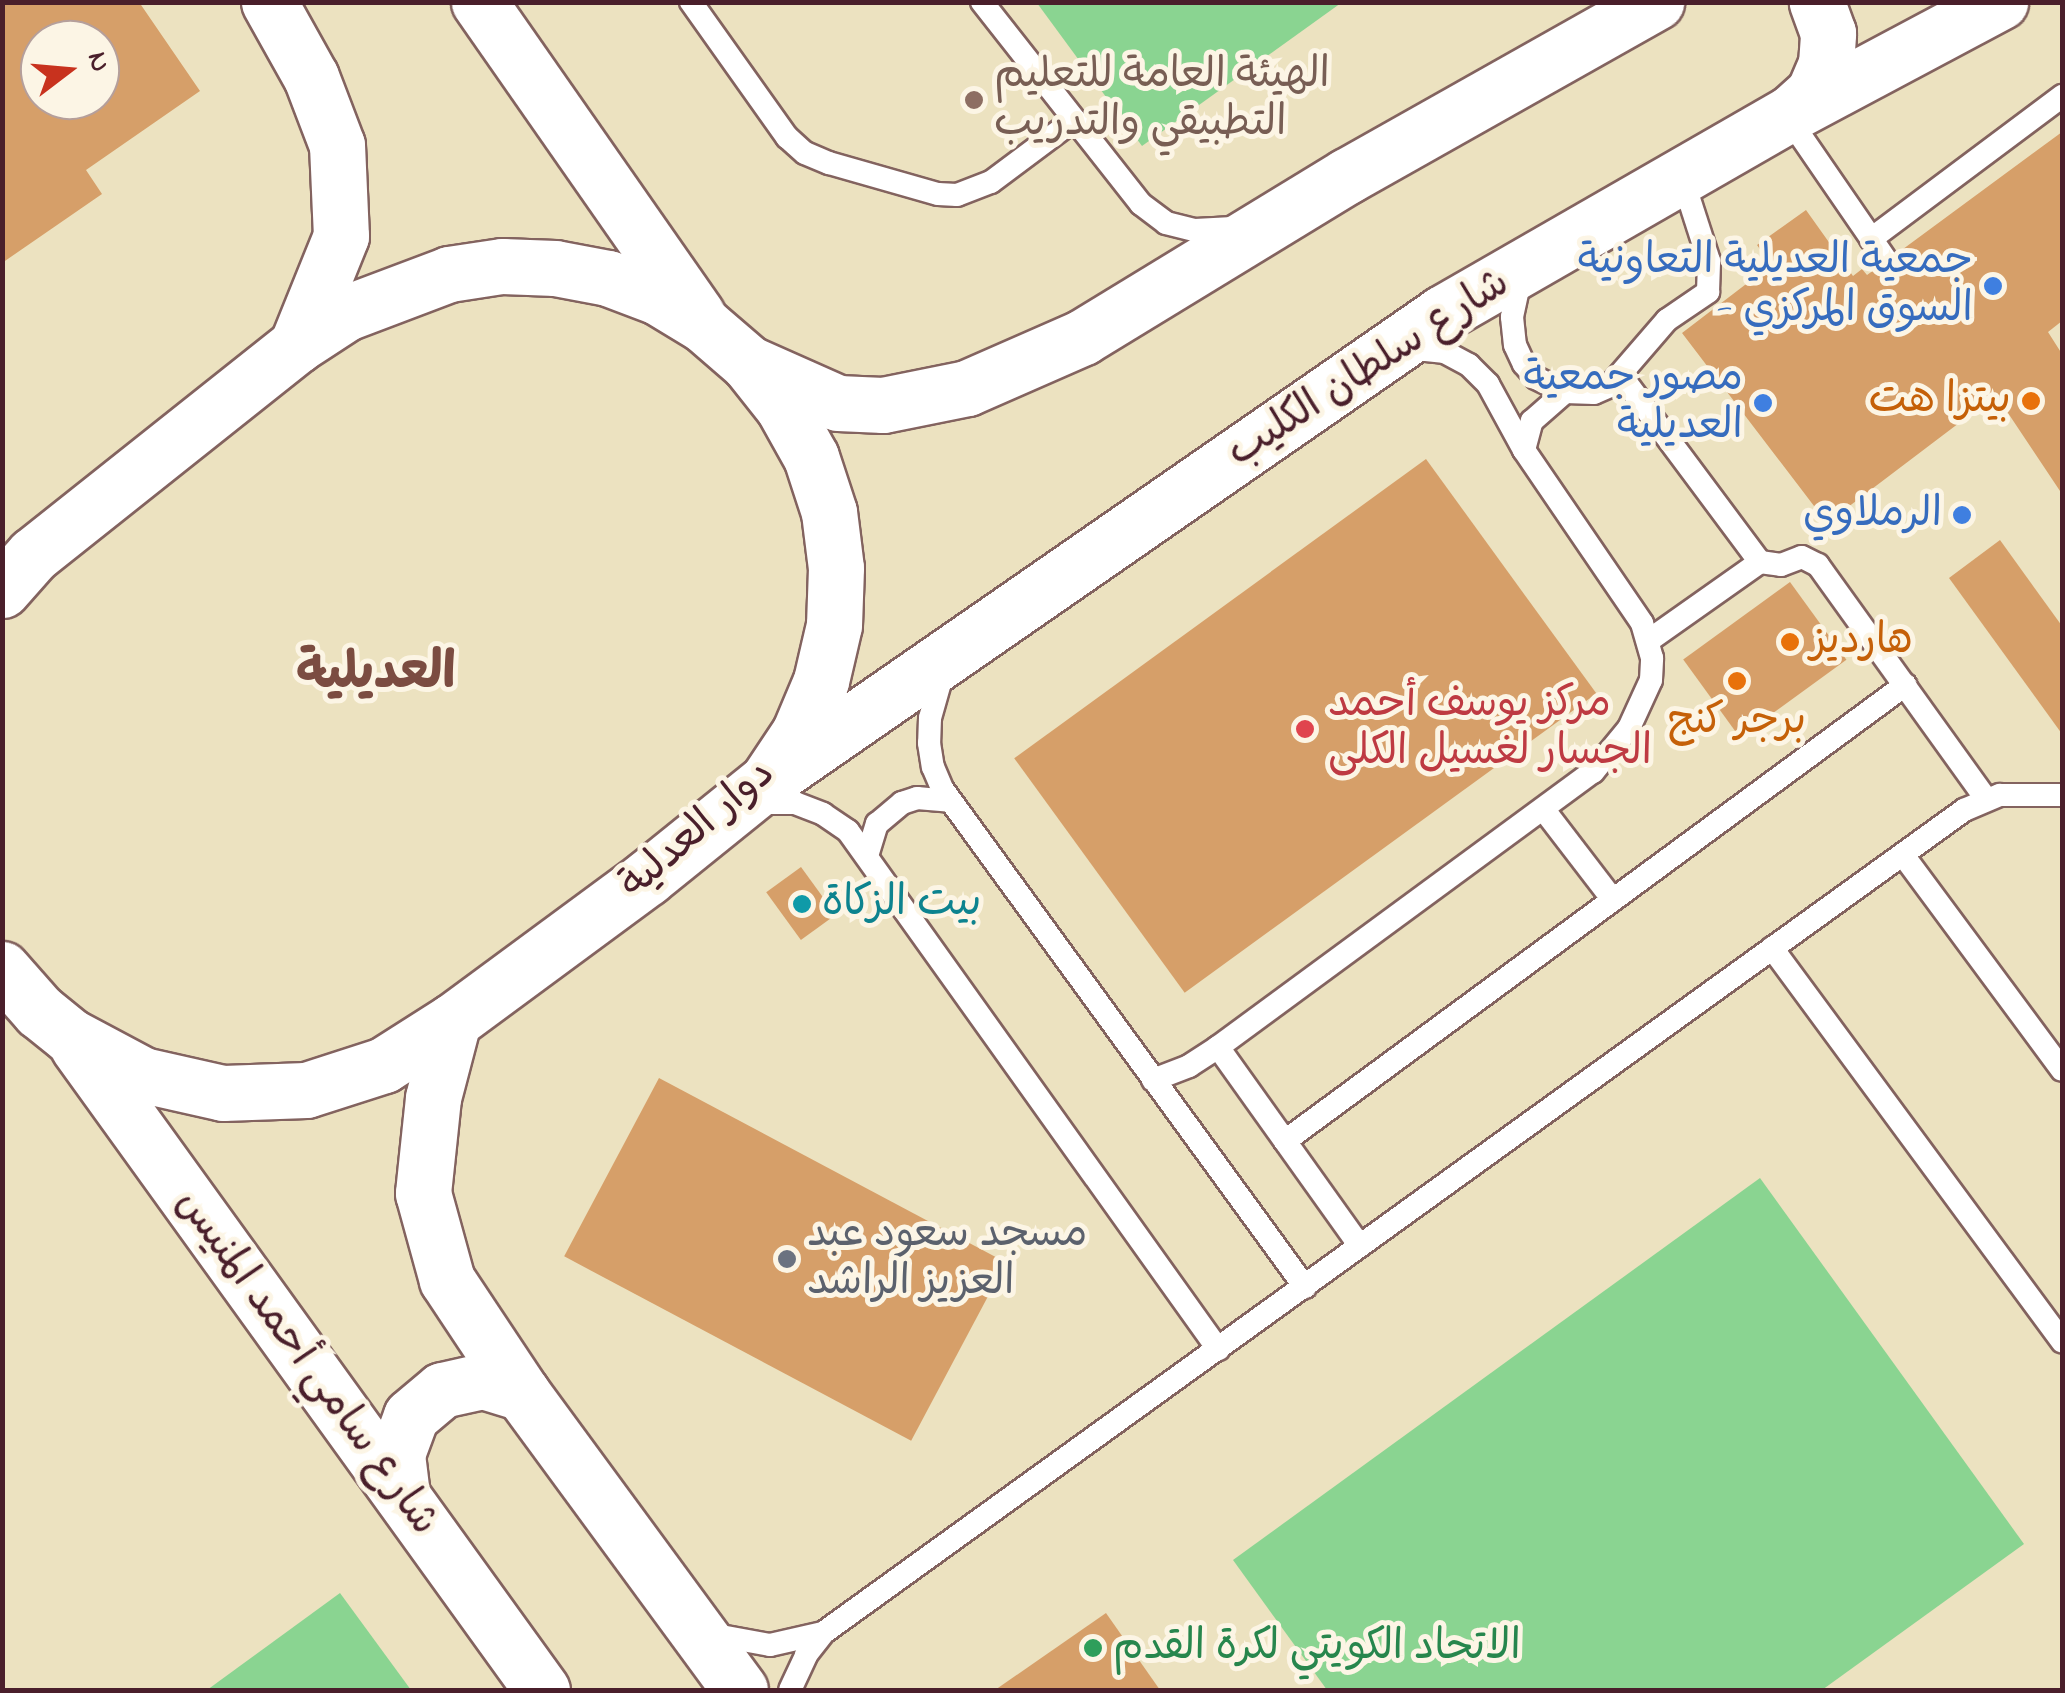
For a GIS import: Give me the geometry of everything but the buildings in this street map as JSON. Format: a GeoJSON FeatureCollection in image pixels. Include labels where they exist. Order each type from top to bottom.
{"type":"FeatureCollection","features":[{"type":"Feature","properties":{"kind":"main road"},"geometry":{"type":"LineString","coordinates":[[269,2],[311,77],[337,146],[340,236],[297,345]]}},
{"type":"Feature","properties":{"kind":"main road"},"geometry":{"type":"LineString","coordinates":[[479,2],[704,325]]}},
{"type":"Feature","properties":{"kind":"main road"},"geometry":{"type":"LineString","coordinates":[[748,363],[838,402],[883,404],[931,399],[967,388],[1083,336],[1283,214],[1656,2]]}},
{"type":"Feature","properties":{"kind":"main road"},"geometry":{"type":"LineString","coordinates":[[1789,114],[1814,92],[1826,64],[1828,33],[1816,2]]}},
{"type":"Feature","properties":{"kind":"main road"},"geometry":{"type":"LineString","coordinates":[[1929,2],[1968,12],[1999,3]]}},
{"type":"Feature","properties":{"kind":"main road","name":"شارع سلطان الكليب"},"geometry":{"type":"LineString","coordinates":[[751,795],[1443,313],[1789,114],[1999,3]]}},
{"type":"Feature","properties":{"kind":"main road","name":"دوار العدلية"},"geometry":{"type":"LineString","coordinates":[[6,976],[70,1036],[143,1074],[223,1093],[306,1090],[384,1065],[452,1021],[751,795],[799,733],[822,681],[834,626],[836,568],[829,512],[811,458],[784,407],[748,363],[704,325],[658,297],[608,278],[555,268],[502,266],[448,274],[346,313],[297,345],[13,574]]}},
{"type":"Feature","properties":{"kind":"main road"},"geometry":{"type":"LineString","coordinates":[[452,1021],[434,1098],[422,1193],[448,1280],[522,1393],[740,1690]]}},
{"type":"Feature","properties":{"kind":"main road","name":"شارع سامي أحمد المنيس"},"geometry":{"type":"LineString","coordinates":[[70,1036],[542,1690]]}},
{"type":"Feature","properties":{"kind":"main road"},"geometry":{"type":"LineString","coordinates":[[402,1495],[396,1454],[411,1416],[442,1390],[483,1381],[522,1393]]}},
{"type":"Feature","properties":{"kind":"lane"},"geometry":{"type":"LineString","coordinates":[[692,2],[786,136],[805,152],[829,163],[938,194],[957,194],[991,182],[1074,120]]}},
{"type":"Feature","properties":{"kind":"lane"},"geometry":{"type":"LineString","coordinates":[[982,2],[1141,204],[1166,223],[1195,230],[1228,230],[1283,214]]}},
{"type":"Feature","properties":{"kind":"lane"},"geometry":{"type":"LineString","coordinates":[[1871,239],[2062,96]]}},
{"type":"Feature","properties":{"kind":"lane"},"geometry":{"type":"LineString","coordinates":[[1789,114],[1890,266]]}},
{"type":"Feature","properties":{"kind":"lane"},"geometry":{"type":"LineString","coordinates":[[1524,267],[1513,302],[1515,344],[1536,378],[1564,392],[1594,392],[1622,378],[1659,329],[1708,292],[1709,261],[1682,176]]}},
{"type":"Feature","properties":{"kind":"lane"},"geometry":{"type":"LineString","coordinates":[[1153,1080],[1189,1066],[1218,1047],[1593,772],[1629,728],[1651,680],[1648,641],[1634,610],[1524,450],[1488,384],[1469,365],[1431,350],[1390,350]]}},
{"type":"Feature","properties":{"kind":"lane"},"geometry":{"type":"LineString","coordinates":[[1622,378],[1760,562]]}},
{"type":"Feature","properties":{"kind":"lane"},"geometry":{"type":"LineString","coordinates":[[1524,450],[1532,421],[1564,392]]}},
{"type":"Feature","properties":{"kind":"lane"},"geometry":{"type":"LineString","coordinates":[[1648,641],[1760,562],[1781,565],[1802,557],[1813,560],[1986,798]]}},
{"type":"Feature","properties":{"kind":"lane"},"geometry":{"type":"LineString","coordinates":[[949,655],[932,706],[929,744],[933,767],[950,801],[1305,1287]]}},
{"type":"Feature","properties":{"kind":"lane"},"geometry":{"type":"LineString","coordinates":[[1285,1141],[1905,685]]}},
{"type":"Feature","properties":{"kind":"lane"},"geometry":{"type":"LineString","coordinates":[[751,795],[764,802],[809,808],[848,832],[1218,1349]]}},
{"type":"Feature","properties":{"kind":"lane"},"geometry":{"type":"LineString","coordinates":[[790,1690],[806,1655],[823,1633],[1902,854],[1986,798],[2062,796]]}},
{"type":"Feature","properties":{"kind":"lane"},"geometry":{"type":"LineString","coordinates":[[867,856],[877,824],[902,803],[917,798],[950,801]]}},
{"type":"Feature","properties":{"kind":"lane"},"geometry":{"type":"LineString","coordinates":[[1544,810],[1612,900]]}},
{"type":"Feature","properties":{"kind":"lane"},"geometry":{"type":"LineString","coordinates":[[1902,854],[2062,1070]]}},
{"type":"Feature","properties":{"kind":"lane"},"geometry":{"type":"LineString","coordinates":[[1772,948],[2062,1342]]}},
{"type":"Feature","properties":{"kind":"lane"},"geometry":{"type":"LineString","coordinates":[[1218,1047],[1360,1246]]}},
{"type":"Feature","properties":{"kind":"lane"},"geometry":{"type":"LineString","coordinates":[[692,1626],[717,1637],[757,1644],[798,1641],[823,1633]]}},
{"type":"Feature","properties":{"kind":"green space"},"geometry":{"type":"Polygon","coordinates":[[[1037,3],[1341,3],[1142,146],[1037,3]]]}},
{"type":"Feature","properties":{"kind":"green space"},"geometry":{"type":"Polygon","coordinates":[[[1760,1178],[2024,1544],[1822,1690],[1327,1690],[1233,1560],[1760,1178]]]}},
{"type":"Feature","properties":{"kind":"green space"},"geometry":{"type":"Polygon","coordinates":[[[340,1593],[411,1690],[207,1690],[340,1593]]]}},
{"type":"Feature","properties":{"kind":"place","name":"الهيئة العامة للتعليم التطبيقي والتدريب"},"geometry":{"type":"Point","coordinates":[974,100]}},
{"type":"Feature","properties":{"kind":"place","name":"جمعية العديلية التعاونية - السوق المركزي"},"geometry":{"type":"Point","coordinates":[1993,286]}},
{"type":"Feature","properties":{"kind":"place","name":"بيتزا هت"},"geometry":{"type":"Point","coordinates":[2031,401]}},
{"type":"Feature","properties":{"kind":"place","name":"مصور جمعية العديلية"},"geometry":{"type":"Point","coordinates":[1763,403]}},
{"type":"Feature","properties":{"kind":"place","name":"الرملاوي"},"geometry":{"type":"Point","coordinates":[1962,515]}},
{"type":"Feature","properties":{"kind":"place","name":"هارديز"},"geometry":{"type":"Point","coordinates":[1790,642]}},
{"type":"Feature","properties":{"kind":"place","name":"برجر كنج"},"geometry":{"type":"Point","coordinates":[1737,681]}},
{"type":"Feature","properties":{"kind":"place","name":"مركز يوسف أحمد الجسار لغسيل الكلى"},"geometry":{"type":"Point","coordinates":[1305,729]}},
{"type":"Feature","properties":{"kind":"place","name":"بيت الزكاة"},"geometry":{"type":"Point","coordinates":[802,904]}},
{"type":"Feature","properties":{"kind":"place","name":"مسجد سعود عبد العزيز الراشد"},"geometry":{"type":"Point","coordinates":[787,1259]}},
{"type":"Feature","properties":{"kind":"place","name":"الاتحاد الكويتي لكرة القدم"},"geometry":{"type":"Point","coordinates":[1093,1648]}},
{"type":"Feature","properties":{"kind":"district","name":"العديلية"},"geometry":{"type":"Point","coordinates":[376,675]}}]}
